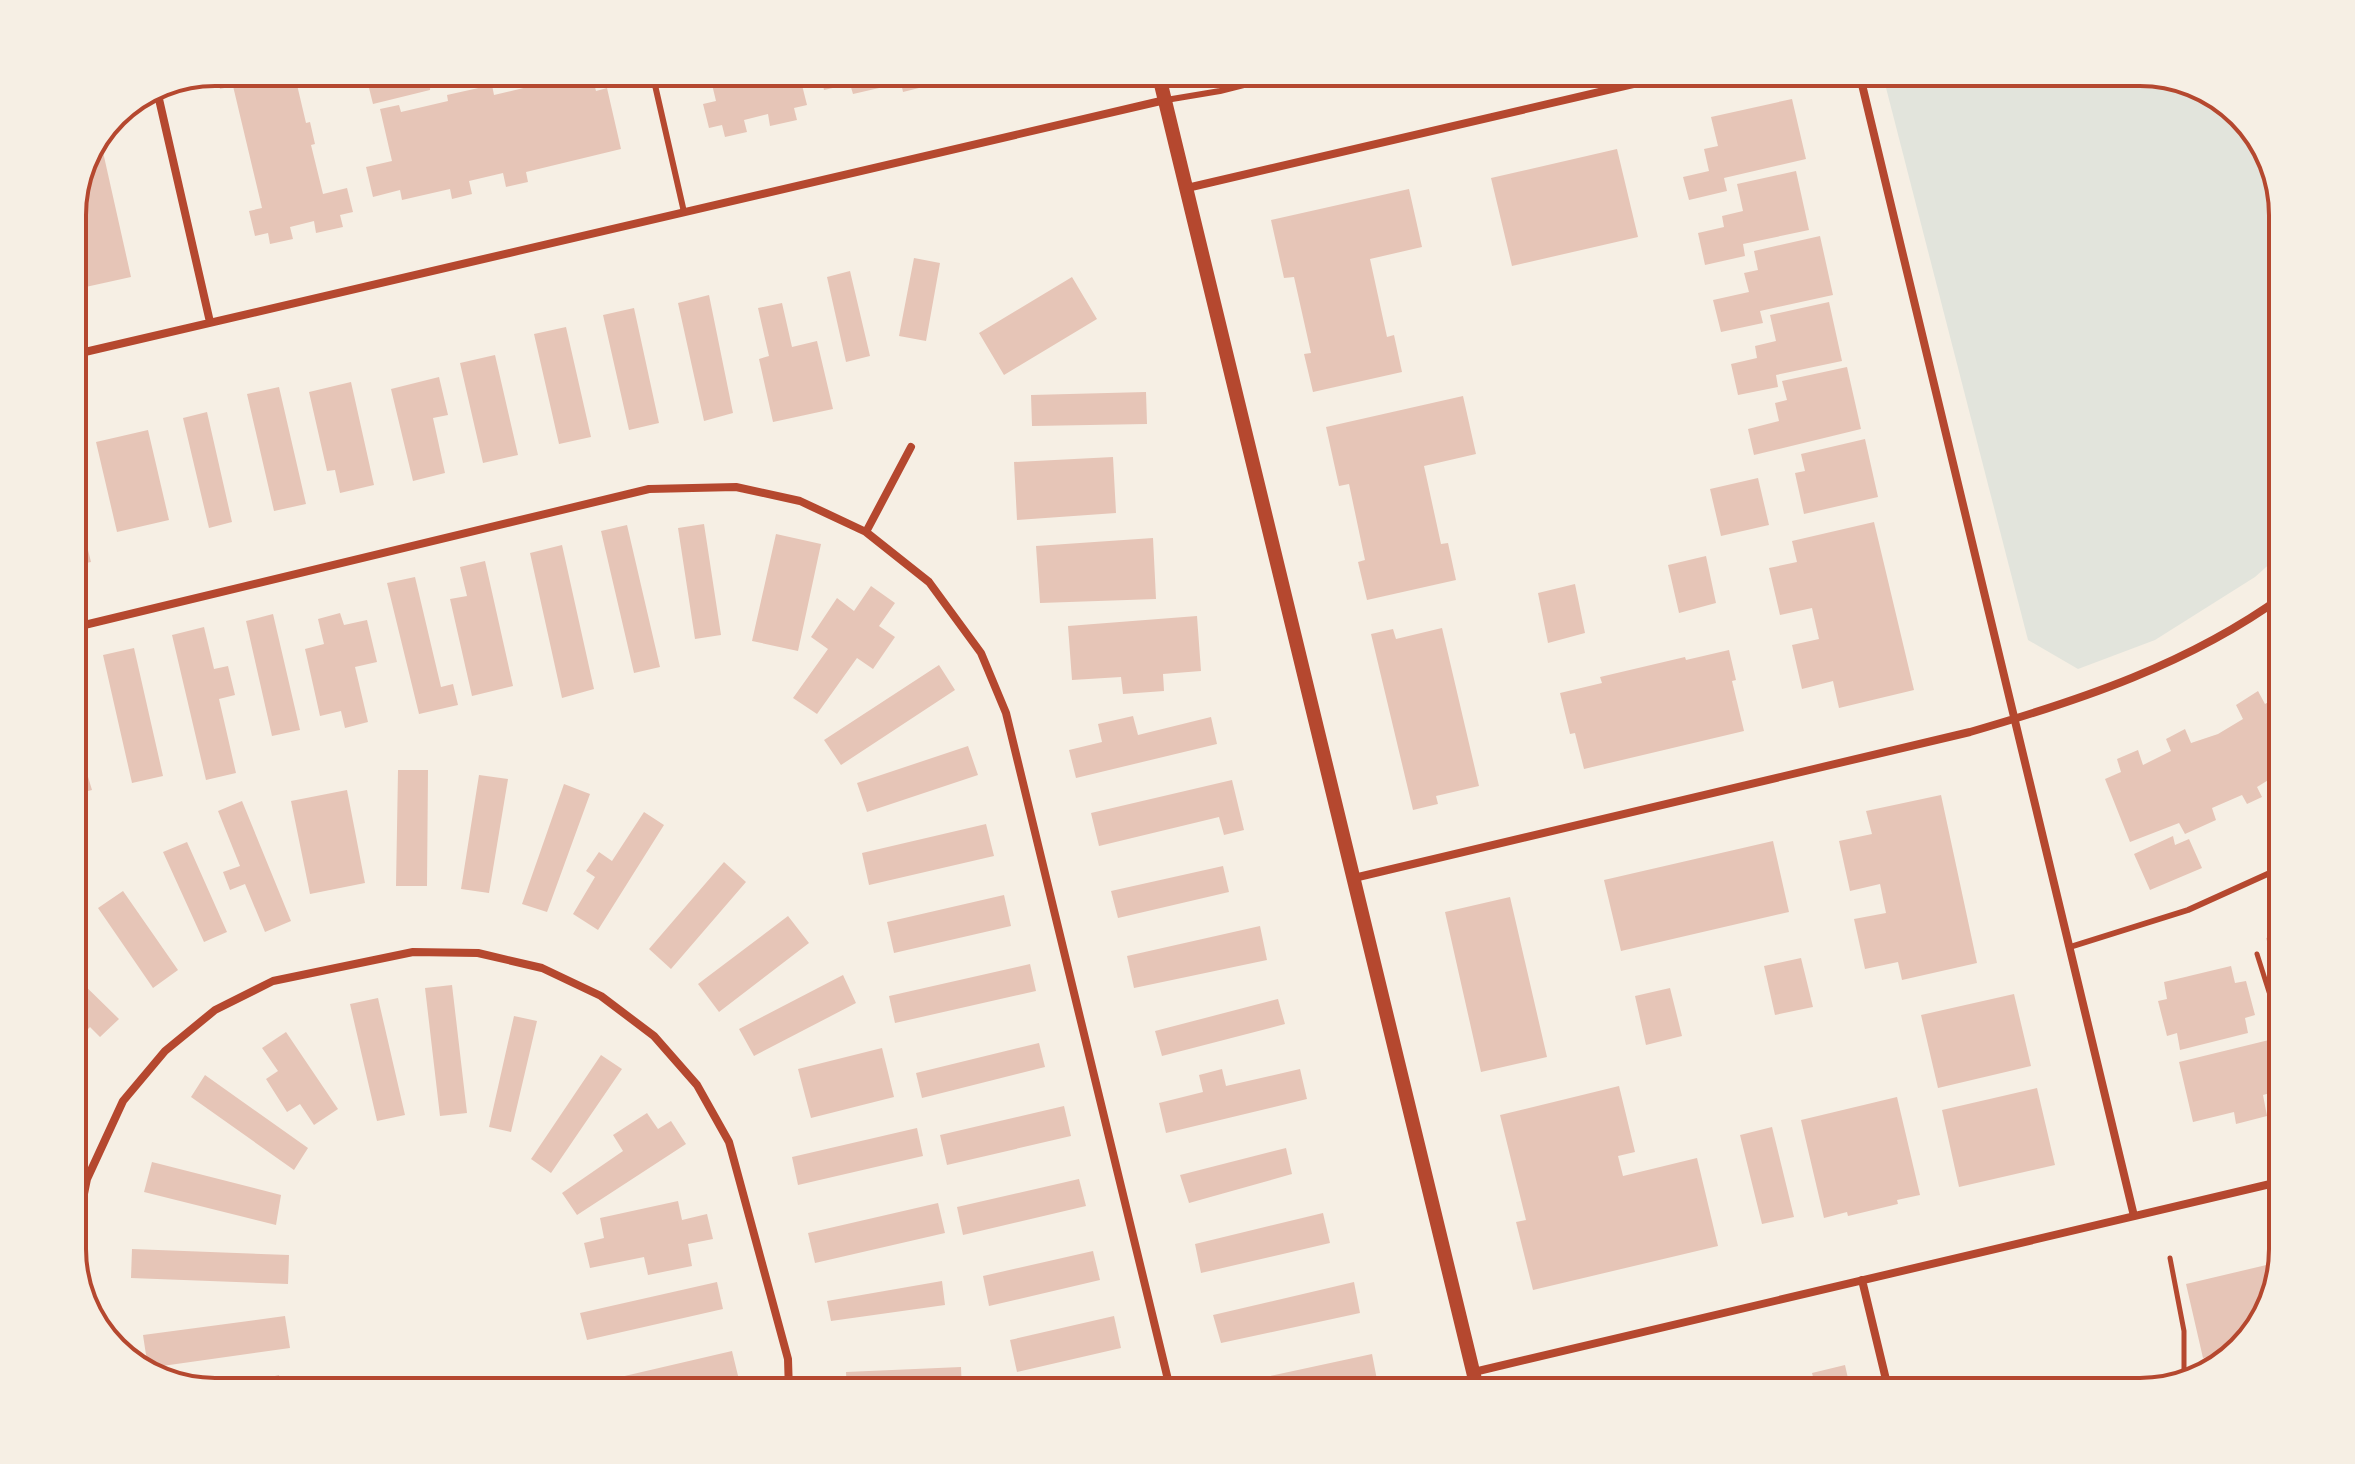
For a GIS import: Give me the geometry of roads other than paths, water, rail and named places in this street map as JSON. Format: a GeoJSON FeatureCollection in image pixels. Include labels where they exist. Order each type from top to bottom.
{"type":"FeatureCollection","features":[{"type":"Feature","properties":{"kind":"street"},"geometry":{"type":"LineString","coordinates":[[1162,86],[1475,1378]]}},
{"type":"Feature","properties":{"kind":"street"},"geometry":{"type":"LineString","coordinates":[[1187,188],[1625,86]]}},
{"type":"Feature","properties":{"kind":"street"},"geometry":{"type":"LineString","coordinates":[[1862,86],[2134,1216]]}},
{"type":"Feature","properties":{"kind":"street"},"geometry":{"type":"LineString","coordinates":[[159,99],[210,322]]}},
{"type":"Feature","properties":{"kind":"street"},"geometry":{"type":"LineString","coordinates":[[86,352],[1165,100]]}},
{"type":"Feature","properties":{"kind":"street"},"geometry":{"type":"LineString","coordinates":[[866,532],[911,447]]}},
{"type":"Feature","properties":{"kind":"street"},"geometry":{"type":"LineString","coordinates":[[86,625],[649,489],[736,487],[800,501],[866,532],[929,582],[981,653],[1006,713],[1168,1378]]}},
{"type":"Feature","properties":{"kind":"street"},"geometry":{"type":"LineString","coordinates":[[1354,878],[2016,718],[2086,696],[2163,666],[2210,642],[2269,605]]}},
{"type":"Feature","properties":{"kind":"street"},"geometry":{"type":"LineString","coordinates":[[86,1184],[123,1101],[165,1051],[215,1010],[273,981],[413,952],[478,953],[542,968],[601,996],[654,1036],[697,1085],[729,1142],[788,1359],[789,1378]]}},
{"type":"Feature","properties":{"kind":"street"},"geometry":{"type":"LineString","coordinates":[[1474,1372],[2269,1184]]}},
{"type":"Feature","properties":{"kind":"street"},"geometry":{"type":"LineString","coordinates":[[1862,1280],[1886,1378]]}},
{"type":"Feature","properties":{"kind":"lane"},"geometry":{"type":"LineString","coordinates":[[655,86],[684,212]]}},
{"type":"Feature","properties":{"kind":"lane"},"geometry":{"type":"LineString","coordinates":[[1165,100],[1240,86]]}},
{"type":"Feature","properties":{"kind":"lane"},"geometry":{"type":"LineString","coordinates":[[2070,947],[2188,910],[2269,873]]}}]}
